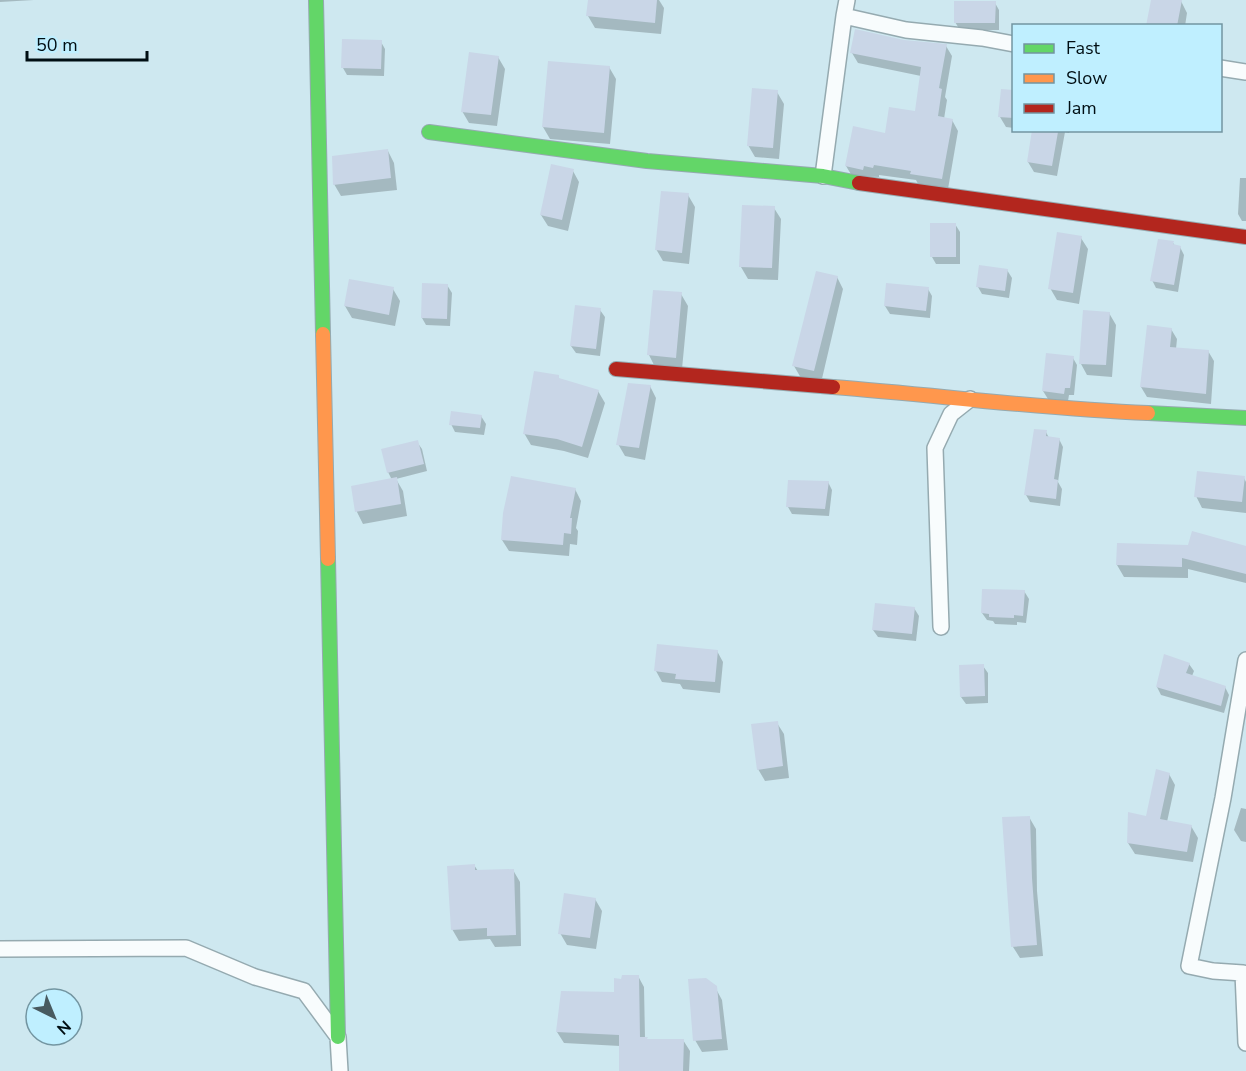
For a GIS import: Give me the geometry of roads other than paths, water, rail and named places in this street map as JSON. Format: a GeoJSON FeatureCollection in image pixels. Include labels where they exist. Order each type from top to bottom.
{"type":"FeatureCollection","features":[{"type":"Feature","properties":{"kind":"street"},"geometry":{"type":"LineString","coordinates":[[316,0],[340,1071]]}},
{"type":"Feature","properties":{"kind":"street"},"geometry":{"type":"LineString","coordinates":[[823,176],[847,0]]}},
{"type":"Feature","properties":{"kind":"street"},"geometry":{"type":"LineString","coordinates":[[844,16],[906,30],[1012,44]]}},
{"type":"Feature","properties":{"kind":"street"},"geometry":{"type":"LineString","coordinates":[[1222,68],[1246,72]]}},
{"type":"Feature","properties":{"kind":"street"},"geometry":{"type":"LineString","coordinates":[[429,132],[647,161],[823,176],[878,187],[1246,237]]}},
{"type":"Feature","properties":{"kind":"street"},"geometry":{"type":"LineString","coordinates":[[616,369],[970,399],[1072,410],[1246,418]]}},
{"type":"Feature","properties":{"kind":"street"},"geometry":{"type":"LineString","coordinates":[[941,627],[935,448],[951,414],[970,399]]}},
{"type":"Feature","properties":{"kind":"street"},"geometry":{"type":"LineString","coordinates":[[1246,660],[1223,798],[1189,966],[1213,971],[1243,973],[1246,1043]]}},
{"type":"Feature","properties":{"kind":"street"},"geometry":{"type":"LineString","coordinates":[[0,949],[186,948],[255,977],[304,991],[338,1037]]}}]}
